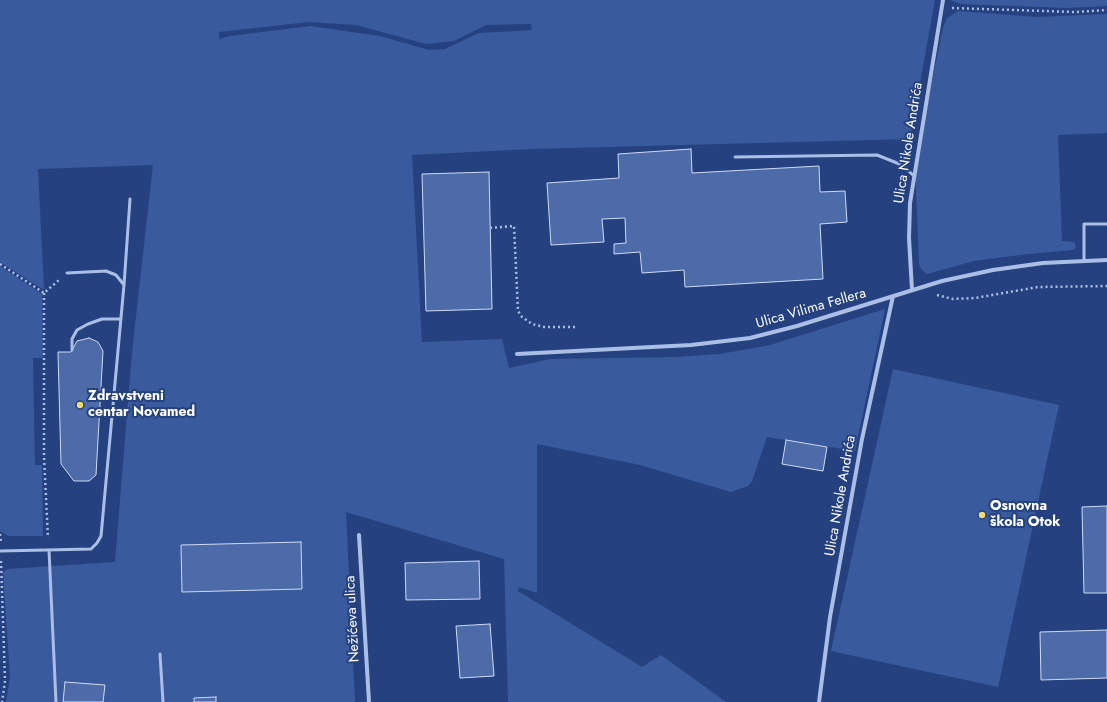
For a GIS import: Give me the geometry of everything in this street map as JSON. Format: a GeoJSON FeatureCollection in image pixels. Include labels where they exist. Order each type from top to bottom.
{"type":"FeatureCollection","features":[{"type":"Feature","properties":{"kind":"street","name":"Ulica Nikole Andrića"},"geometry":{"type":"LineString","coordinates":[[912,290],[909,238],[910,203],[943,0]]}},
{"type":"Feature","properties":{"kind":"street","name":"Ulica Vilima Fellera"},"geometry":{"type":"LineString","coordinates":[[518,354],[691,345],[750,338],[798,326],[929,285],[993,270],[1044,263],[1107,260]]}},
{"type":"Feature","properties":{"kind":"street","name":"Ulica Nikole Andrića"},"geometry":{"type":"LineString","coordinates":[[819,702],[830,617],[862,439],[893,296]]}},
{"type":"Feature","properties":{"kind":"street","name":"Nežićeva ulica"},"geometry":{"type":"LineString","coordinates":[[359,535],[369,702]]}},
{"type":"Feature","properties":{"kind":"lane"},"geometry":{"type":"LineString","coordinates":[[735,157],[877,155],[902,165],[914,176]]}},
{"type":"Feature","properties":{"kind":"lane"},"geometry":{"type":"LineString","coordinates":[[0,551],[91,548],[97,543],[101,536],[124,285],[130,199]]}},
{"type":"Feature","properties":{"kind":"lane"},"geometry":{"type":"LineString","coordinates":[[1084,261],[1084,224],[1107,224]]}},
{"type":"Feature","properties":{"kind":"lane"},"geometry":{"type":"LineString","coordinates":[[67,273],[106,271],[116,275],[124,285]]}},
{"type":"Feature","properties":{"kind":"lane"},"geometry":{"type":"LineString","coordinates":[[72,350],[72,340],[77,330],[102,319],[121,319]]}},
{"type":"Feature","properties":{"kind":"lane"},"geometry":{"type":"LineString","coordinates":[[49,550],[56,702]]}},
{"type":"Feature","properties":{"kind":"lane"},"geometry":{"type":"LineString","coordinates":[[160,654],[163,702]]}},
{"type":"Feature","properties":{"kind":"path"},"geometry":{"type":"LineString","coordinates":[[942,8],[1075,12],[1107,10]]}},
{"type":"Feature","properties":{"kind":"path"},"geometry":{"type":"LineString","coordinates":[[490,228],[514,226],[518,311],[522,317],[532,324],[544,327],[576,327]]}},
{"type":"Feature","properties":{"kind":"path"},"geometry":{"type":"LineString","coordinates":[[0,264],[44,293]]}},
{"type":"Feature","properties":{"kind":"path"},"geometry":{"type":"LineString","coordinates":[[48,538],[44,457],[44,293],[67,273]]}},
{"type":"Feature","properties":{"kind":"path"},"geometry":{"type":"LineString","coordinates":[[929,285],[938,295],[953,299],[975,298],[1038,287],[1107,286]]}},
{"type":"Feature","properties":{"kind":"path"},"geometry":{"type":"LineString","coordinates":[[0,534],[1,538]]}},
{"type":"Feature","properties":{"kind":"path"},"geometry":{"type":"LineString","coordinates":[[1,571],[5,680],[2,702]]}},
{"type":"Feature","properties":{"kind":"shaded area"},"geometry":{"type":"Polygon","coordinates":[[[0,0],[935,0],[910,139],[530,149],[412,155],[422,342],[502,339],[509,368],[550,359],[674,357],[720,354],[770,345],[885,309],[855,451],[767,437],[752,481],[748,486],[731,492],[640,465],[537,444],[537,593],[519,587],[518,591],[642,667],[661,655],[726,702],[508,702],[504,559],[346,512],[355,702],[6,702],[10,677],[3,573],[7,569],[115,562],[132,352],[153,165],[38,169],[44,290],[0,262],[0,0]],[[309,22],[219,32],[219,39],[230,36],[310,26],[380,36],[429,50],[445,49],[479,33],[532,30],[531,24],[486,25],[454,41],[426,44],[356,25],[309,22]]]}},
{"type":"Feature","properties":{"kind":"shaded area"},"geometry":{"type":"Polygon","coordinates":[[[950,0],[1107,0],[1107,6],[1067,8],[961,4],[950,0]]]}},
{"type":"Feature","properties":{"kind":"shaded area"},"geometry":{"type":"Polygon","coordinates":[[[958,11],[1037,17],[1107,14],[1107,133],[1058,135],[1062,241],[1074,242],[1076,247],[1073,250],[974,261],[927,274],[921,269],[919,264],[915,165],[943,28],[947,18],[958,11]]]}},
{"type":"Feature","properties":{"kind":"shaded area"},"geometry":{"type":"Polygon","coordinates":[[[0,266],[42,294],[43,358],[33,358],[35,465],[42,465],[43,536],[8,536],[0,531],[0,266]]]}},
{"type":"Feature","properties":{"kind":"shaded area"},"geometry":{"type":"Polygon","coordinates":[[[893,369],[1059,405],[998,687],[831,651],[893,369]]]}},
{"type":"Feature","properties":{"kind":"building"},"geometry":{"type":"Polygon","coordinates":[[[691,149],[692,173],[819,166],[820,192],[845,191],[847,222],[820,224],[823,279],[685,287],[684,270],[642,273],[640,252],[614,254],[614,244],[626,243],[625,218],[602,219],[604,242],[551,245],[547,183],[619,178],[618,154],[691,149]]]}},
{"type":"Feature","properties":{"kind":"building"},"geometry":{"type":"Polygon","coordinates":[[[489,172],[492,309],[426,311],[422,174],[489,172]]]}},
{"type":"Feature","properties":{"kind":"building","name":"Zdravstveni centar Novamed"},"geometry":{"type":"Polygon","coordinates":[[[89,338],[98,342],[103,351],[96,475],[89,481],[74,481],[61,464],[58,352],[71,352],[77,341],[89,338]]]}},
{"type":"Feature","properties":{"kind":"building"},"geometry":{"type":"Polygon","coordinates":[[[786,440],[827,447],[823,471],[782,464],[786,440]]]}},
{"type":"Feature","properties":{"kind":"building"},"geometry":{"type":"Polygon","coordinates":[[[1107,506],[1107,593],[1084,593],[1082,507],[1107,506]]]}},
{"type":"Feature","properties":{"kind":"building"},"geometry":{"type":"Polygon","coordinates":[[[301,542],[302,589],[182,592],[181,545],[301,542]]]}},
{"type":"Feature","properties":{"kind":"building"},"geometry":{"type":"Polygon","coordinates":[[[479,561],[480,599],[406,600],[405,563],[479,561]]]}},
{"type":"Feature","properties":{"kind":"building"},"geometry":{"type":"Polygon","coordinates":[[[490,624],[494,676],[460,678],[456,626],[490,624]]]}},
{"type":"Feature","properties":{"kind":"building"},"geometry":{"type":"Polygon","coordinates":[[[1107,630],[1107,678],[1041,680],[1040,632],[1107,630]]]}},
{"type":"Feature","properties":{"kind":"building"},"geometry":{"type":"Polygon","coordinates":[[[65,682],[105,685],[103,702],[63,702],[65,682]]]}},
{"type":"Feature","properties":{"kind":"building"},"geometry":{"type":"Polygon","coordinates":[[[216,697],[216,702],[194,702],[194,698],[216,697]]]}},
{"type":"Feature","properties":{"kind":"place","name":"Zdravstveni centar Novamed"},"geometry":{"type":"Point","coordinates":[80,405]}},
{"type":"Feature","properties":{"kind":"place","name":"Osnovna škola Otok"},"geometry":{"type":"Point","coordinates":[982,515]}}]}
